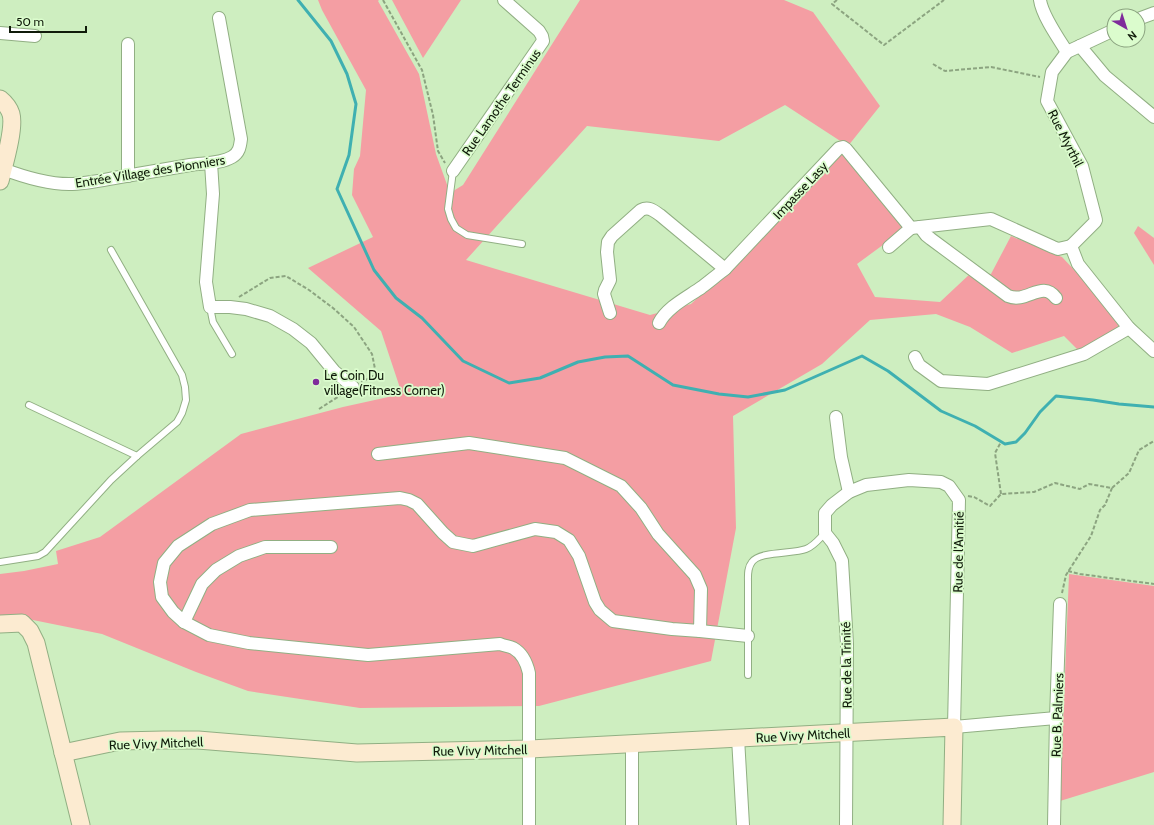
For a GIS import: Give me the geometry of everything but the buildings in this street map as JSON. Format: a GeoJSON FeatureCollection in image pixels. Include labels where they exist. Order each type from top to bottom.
{"type":"FeatureCollection","features":[{"type":"Feature","properties":{"kind":"street","name":"Rue Lamothe Terminus"},"geometry":{"type":"LineString","coordinates":[[453,171],[543,41],[539,30],[504,0]]}},
{"type":"Feature","properties":{"kind":"street"},"geometry":{"type":"LineString","coordinates":[[1040,0],[1040,6],[1067,52]]}},
{"type":"Feature","properties":{"kind":"street","name":"Entrée Village des Pionniers"},"geometry":{"type":"LineString","coordinates":[[2,175],[20,176],[68,184],[91,183],[192,164],[211,163],[231,158],[238,154],[241,140],[219,18]]}},
{"type":"Feature","properties":{"kind":"street"},"geometry":{"type":"LineString","coordinates":[[0,33],[35,36]]}},
{"type":"Feature","properties":{"kind":"street","name":"Rue Myrthil"},"geometry":{"type":"LineString","coordinates":[[1071,246],[1096,220],[1082,166],[1047,101],[1052,72],[1067,52],[1106,34]]}},
{"type":"Feature","properties":{"kind":"street"},"geometry":{"type":"LineString","coordinates":[[128,44],[128,176]]}},
{"type":"Feature","properties":{"kind":"street"},"geometry":{"type":"LineString","coordinates":[[1080,46],[1105,76],[1154,116]]}},
{"type":"Feature","properties":{"kind":"street"},"geometry":{"type":"LineString","coordinates":[[0,99],[5,103],[10,113],[12,125],[2,175]]}},
{"type":"Feature","properties":{"kind":"street","name":"Impasse Lasy"},"geometry":{"type":"LineString","coordinates":[[725,269],[839,148],[843,147],[916,227]]}},
{"type":"Feature","properties":{"kind":"street"},"geometry":{"type":"LineString","coordinates":[[211,163],[213,194],[206,282],[210,307],[246,309],[270,316],[293,329],[311,343],[334,371],[353,387]]}},
{"type":"Feature","properties":{"kind":"street"},"geometry":{"type":"LineString","coordinates":[[610,313],[604,294],[610,280],[608,242],[612,236],[641,210],[650,208],[725,269],[663,315],[659,323]]}},
{"type":"Feature","properties":{"kind":"street"},"geometry":{"type":"LineString","coordinates":[[889,247],[916,227],[991,219],[1058,249],[1071,246],[1078,264],[1129,328],[1154,351]]}},
{"type":"Feature","properties":{"kind":"street"},"geometry":{"type":"LineString","coordinates":[[916,227],[1008,296],[1013,298],[1021,298],[1046,290],[1053,294],[1056,298]]}},
{"type":"Feature","properties":{"kind":"street"},"geometry":{"type":"LineString","coordinates":[[915,357],[919,365],[940,381],[988,384],[1084,354],[1129,328]]}},
{"type":"Feature","properties":{"kind":"street"},"geometry":{"type":"LineString","coordinates":[[836,417],[841,457],[849,492]]}},
{"type":"Feature","properties":{"kind":"street"},"geometry":{"type":"LineString","coordinates":[[378,454],[470,443],[566,458],[621,486],[641,508],[658,534],[695,575],[701,589],[700,631]]}},
{"type":"Feature","properties":{"kind":"street","name":"Rue de l'Amitié"},"geometry":{"type":"LineString","coordinates":[[825,533],[825,513],[832,505],[849,492],[866,485],[909,480],[941,482],[949,486],[959,500],[954,727]]}},
{"type":"Feature","properties":{"kind":"street"},"geometry":{"type":"LineString","coordinates":[[529,825],[529,673],[523,657],[513,648],[500,644],[368,655],[249,643],[209,635],[184,622],[173,612],[162,597],[160,582],[164,563],[178,546],[212,524],[250,510],[400,498],[417,504],[453,542],[473,546],[535,529],[556,532],[569,540],[579,556],[595,602],[600,610],[613,621],[748,636]]}},
{"type":"Feature","properties":{"kind":"street","name":"Rue de la Trinité"},"geometry":{"type":"LineString","coordinates":[[825,533],[842,561],[847,644],[846,825]]}},
{"type":"Feature","properties":{"kind":"street"},"geometry":{"type":"LineString","coordinates":[[184,622],[202,584],[216,570],[238,556],[264,548],[331,547]]}},
{"type":"Feature","properties":{"kind":"street","name":"Rue B. Palmiers"},"geometry":{"type":"LineString","coordinates":[[1054,825],[1060,604]]}},
{"type":"Feature","properties":{"kind":"street"},"geometry":{"type":"LineString","coordinates":[[0,624],[22,623],[30,631],[36,643],[81,825]]}},
{"type":"Feature","properties":{"kind":"street","name":"Rue Vivy Mitchell"},"geometry":{"type":"LineString","coordinates":[[63,753],[120,741],[184,740],[206,740],[357,753],[530,749],[954,727],[1056,718]]}},
{"type":"Feature","properties":{"kind":"street"},"geometry":{"type":"LineString","coordinates":[[952,825],[954,727]]}},
{"type":"Feature","properties":{"kind":"street"},"geometry":{"type":"LineString","coordinates":[[738,738],[743,825]]}},
{"type":"Feature","properties":{"kind":"street"},"geometry":{"type":"LineString","coordinates":[[632,744],[632,825]]}},
{"type":"Feature","properties":{"kind":"lane"},"geometry":{"type":"LineString","coordinates":[[453,171],[448,209],[456,228],[467,236],[522,244]]}},
{"type":"Feature","properties":{"kind":"lane"},"geometry":{"type":"LineString","coordinates":[[0,562],[38,556],[45,552],[111,480],[177,422],[182,413],[186,400],[182,375],[110,250]]}},
{"type":"Feature","properties":{"kind":"lane"},"geometry":{"type":"LineString","coordinates":[[210,307],[213,322],[232,354]]}},
{"type":"Feature","properties":{"kind":"lane"},"geometry":{"type":"LineString","coordinates":[[30,405],[137,456]]}},
{"type":"Feature","properties":{"kind":"lane"},"geometry":{"type":"LineString","coordinates":[[748,675],[748,570],[752,561],[761,556],[805,549],[814,544],[825,533]]}},
{"type":"Feature","properties":{"kind":"path"},"geometry":{"type":"LineString","coordinates":[[383,0],[422,70],[433,115],[438,151],[442,159],[453,171]]}},
{"type":"Feature","properties":{"kind":"path"},"geometry":{"type":"LineString","coordinates":[[837,0],[832,4],[884,45],[944,0]]}},
{"type":"Feature","properties":{"kind":"path"},"geometry":{"type":"LineString","coordinates":[[932,64],[945,72],[991,66],[1051,80]]}},
{"type":"Feature","properties":{"kind":"path"},"geometry":{"type":"LineString","coordinates":[[225,307],[246,292],[270,278],[286,276],[309,290],[333,308],[354,327],[372,354],[375,369],[372,377],[353,387],[319,409]]}},
{"type":"Feature","properties":{"kind":"path"},"geometry":{"type":"LineString","coordinates":[[1060,604],[1066,575],[1091,536],[1100,510],[1105,505],[1112,488],[1129,473],[1139,450],[1154,441]]}},
{"type":"Feature","properties":{"kind":"path"},"geometry":{"type":"LineString","coordinates":[[1001,494],[995,452],[1002,442]]}},
{"type":"Feature","properties":{"kind":"path"},"geometry":{"type":"LineString","coordinates":[[959,500],[964,496],[974,497],[990,506],[1001,494],[1034,492],[1055,482],[1068,487],[1080,489],[1089,484],[1112,488]]}},
{"type":"Feature","properties":{"kind":"path"},"geometry":{"type":"LineString","coordinates":[[1068,571],[1154,584]]}},
{"type":"Feature","properties":{"kind":"shaded area"},"geometry":{"type":"Polygon","coordinates":[[[318,0],[379,0],[378,1],[419,74],[436,154],[450,193],[463,185],[580,0],[784,0],[813,12],[880,106],[848,146],[785,105],[719,141],[587,126],[466,260],[650,315],[691,304],[755,244],[842,154],[848,155],[906,228],[857,264],[875,297],[940,302],[972,272],[991,274],[1011,236],[1062,257],[1112,310],[1120,330],[1080,352],[1064,336],[1012,353],[970,327],[936,314],[870,320],[822,364],[733,416],[736,528],[711,661],[539,706],[360,708],[248,691],[196,672],[102,634],[28,619],[0,617],[0,574],[58,564],[56,551],[100,537],[241,434],[343,407],[402,394],[381,331],[308,268],[373,237],[352,195],[354,169],[360,156],[366,90],[318,0]]]}},
{"type":"Feature","properties":{"kind":"shaded area"},"geometry":{"type":"Polygon","coordinates":[[[392,0],[461,0],[423,58],[392,0]]]}},
{"type":"Feature","properties":{"kind":"shaded area"},"geometry":{"type":"Polygon","coordinates":[[[1138,226],[1154,238],[1154,265],[1134,233],[1138,226]]]}},
{"type":"Feature","properties":{"kind":"shaded area"},"geometry":{"type":"Polygon","coordinates":[[[1069,574],[1154,586],[1154,772],[1060,801],[1069,574]]]}},
{"type":"Feature","properties":{"kind":"waterway"},"geometry":{"type":"LineString","coordinates":[[298,0],[331,41],[347,74],[356,104],[349,155],[337,189],[374,270],[396,298],[422,318],[463,361],[509,383],[540,378],[578,362],[605,357],[628,356],[673,385],[719,394],[748,397],[785,390],[862,356],[888,371],[941,411],[975,426],[1005,444],[1016,442],[1025,433],[1040,412],[1056,396],[1154,407]]}},
{"type":"Feature","properties":{"kind":"place","name":"Le Coin Du village(Fitness Corner)"},"geometry":{"type":"Point","coordinates":[316,382]}}]}
